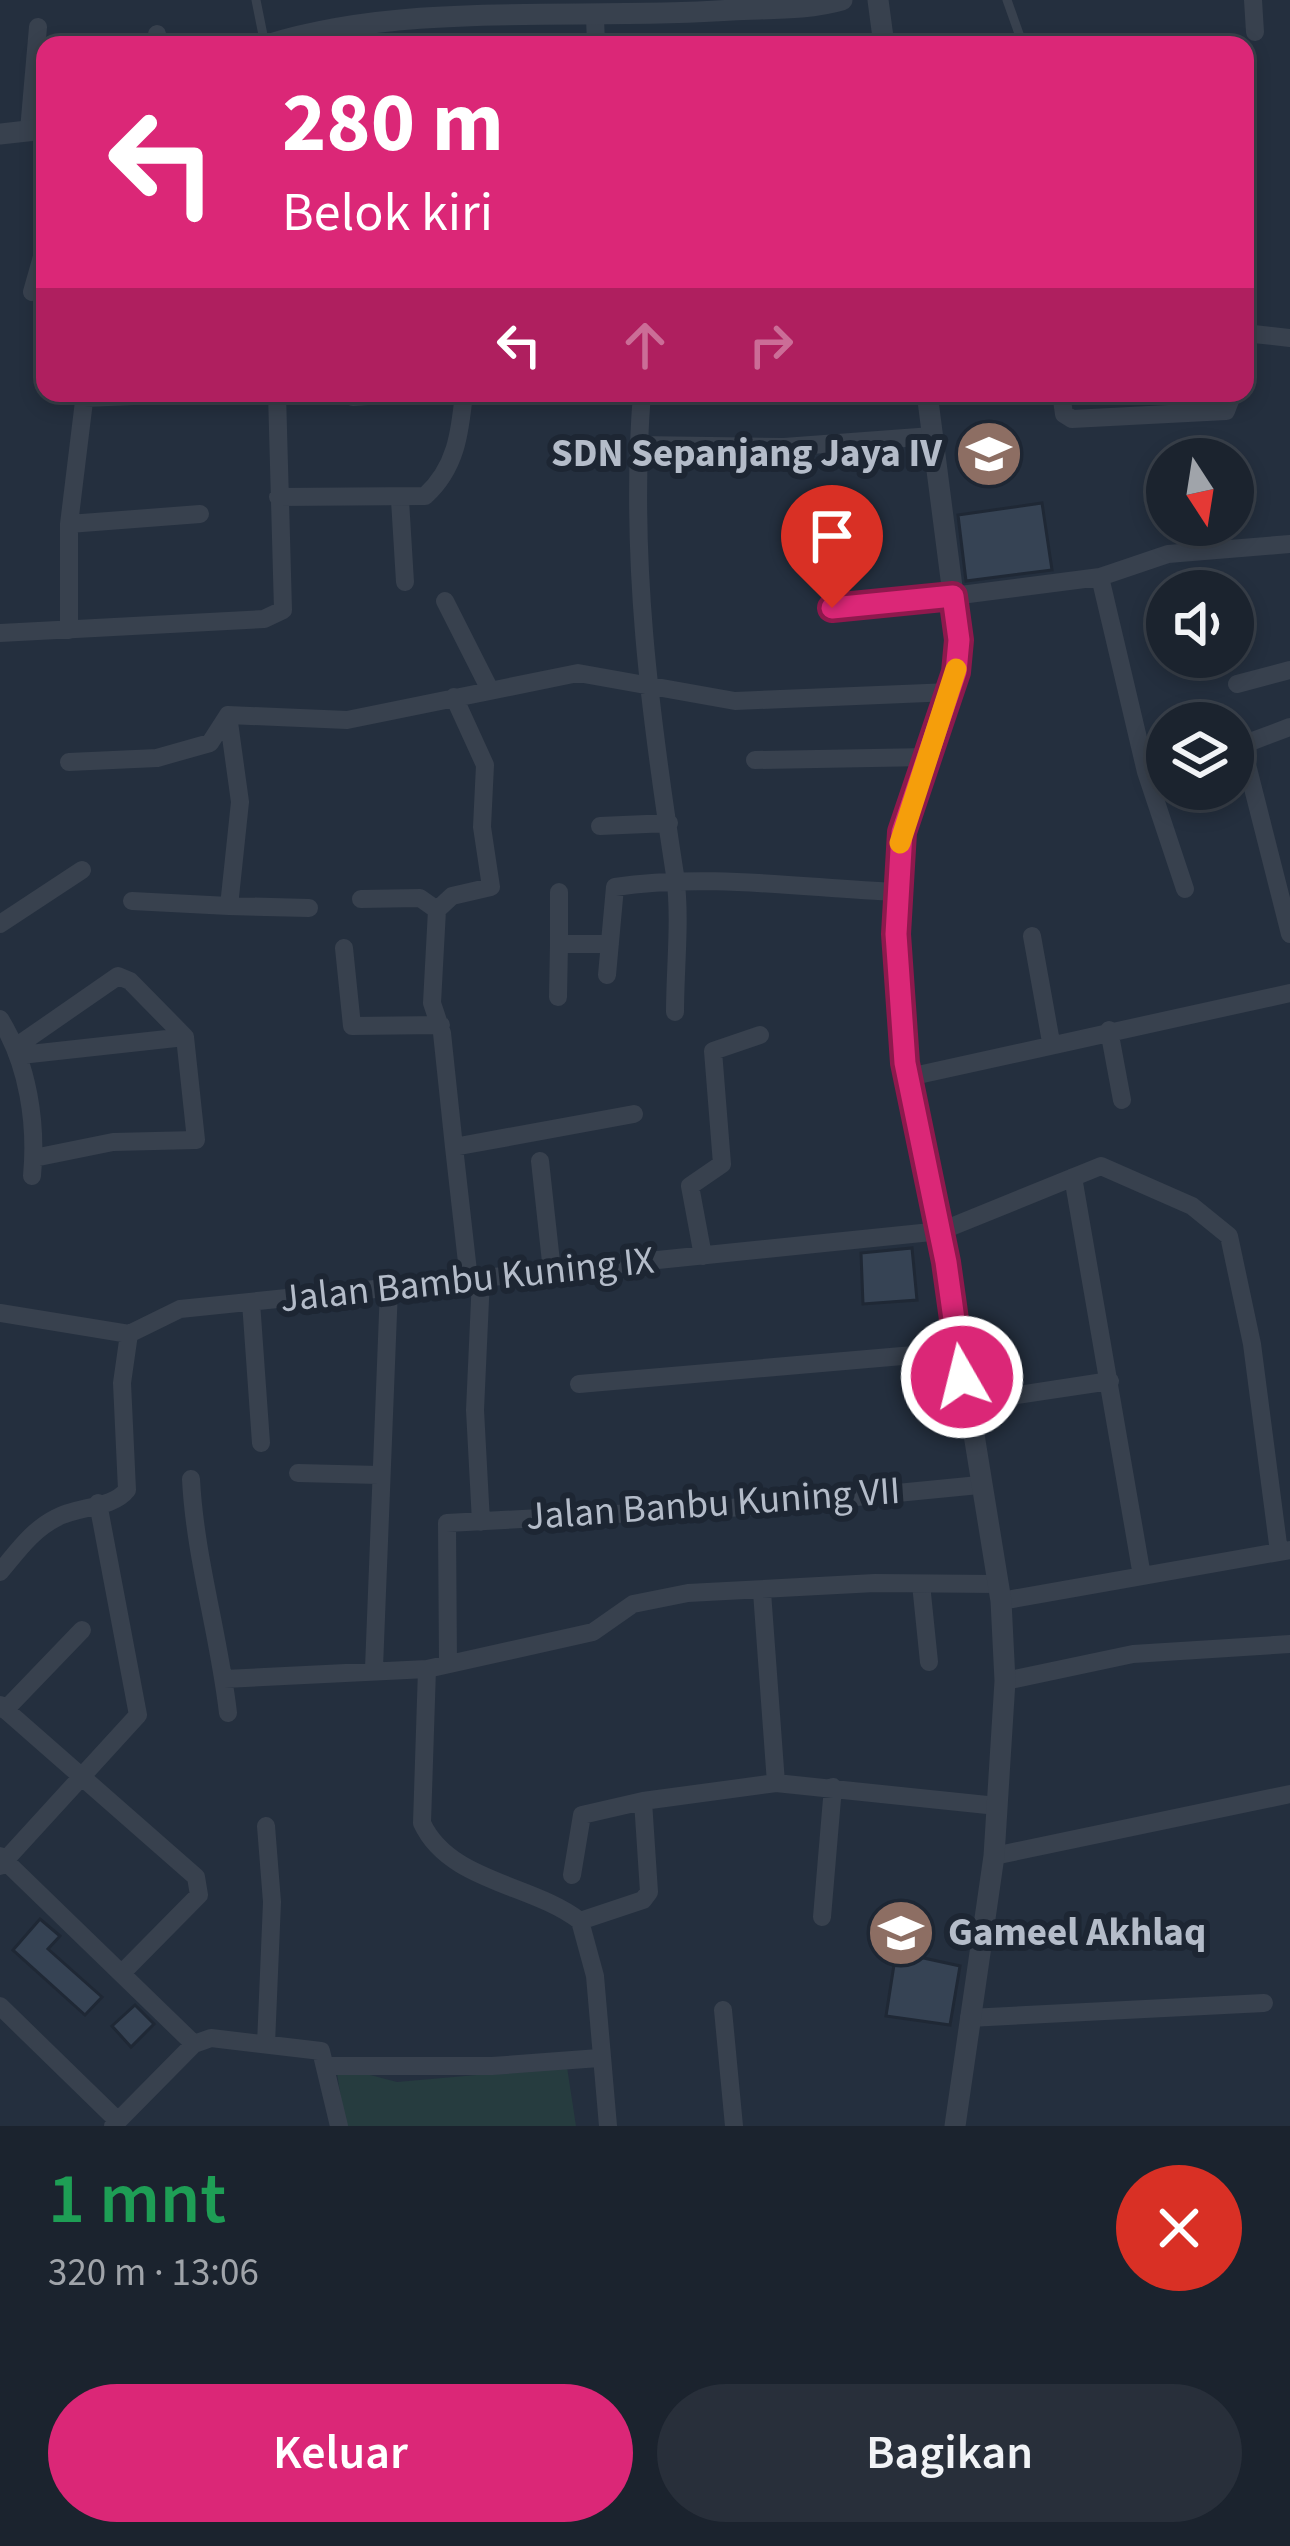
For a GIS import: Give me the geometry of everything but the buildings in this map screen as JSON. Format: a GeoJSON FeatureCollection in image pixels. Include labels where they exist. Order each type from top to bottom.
{"type":"FeatureCollection","features":[{"type":"Feature","properties":{"kind":"street"},"geometry":{"type":"LineString","coordinates":[[298,36],[338,25],[487,8],[554,8],[595,17],[842,0]]}},
{"type":"Feature","properties":{"kind":"street"},"geometry":{"type":"LineString","coordinates":[[878,0],[883,36]]}},
{"type":"Feature","properties":{"kind":"street"},"geometry":{"type":"LineString","coordinates":[[1253,0],[1255,32]]}},
{"type":"Feature","properties":{"kind":"street"},"geometry":{"type":"LineString","coordinates":[[595,17],[596,36]]}},
{"type":"Feature","properties":{"kind":"street"},"geometry":{"type":"LineString","coordinates":[[38,27],[38,36]]}},
{"type":"Feature","properties":{"kind":"street"},"geometry":{"type":"LineString","coordinates":[[0,134],[36,129]]}},
{"type":"Feature","properties":{"kind":"street"},"geometry":{"type":"LineString","coordinates":[[32,292],[36,278]]}},
{"type":"Feature","properties":{"kind":"street"},"geometry":{"type":"LineString","coordinates":[[1254,334],[1290,338]]}},
{"type":"Feature","properties":{"kind":"street"},"geometry":{"type":"LineString","coordinates":[[69,630],[69,524],[84,402]]}},
{"type":"Feature","properties":{"kind":"street"},"geometry":{"type":"LineString","coordinates":[[0,633],[264,619],[286,605],[277,402]]}},
{"type":"Feature","properties":{"kind":"street"},"geometry":{"type":"LineString","coordinates":[[278,497],[400,500],[425,496],[439,483],[460,438],[463,402]]}},
{"type":"Feature","properties":{"kind":"street"},"geometry":{"type":"LineString","coordinates":[[642,402],[636,550],[645,681],[675,877],[675,1012]]}},
{"type":"Feature","properties":{"kind":"street"},"geometry":{"type":"LineString","coordinates":[[928,402],[959,640],[951,692],[902,832],[897,892],[899,1014],[999,1593],[1005,1681],[994,1856],[956,2126]]}},
{"type":"Feature","properties":{"kind":"street"},"geometry":{"type":"LineString","coordinates":[[1062,402],[1064,414],[1072,419],[1226,411],[1230,402]]}},
{"type":"Feature","properties":{"kind":"street"},"geometry":{"type":"LineString","coordinates":[[638,446],[784,447],[932,436]]}},
{"type":"Feature","properties":{"kind":"street"},"geometry":{"type":"LineString","coordinates":[[400,500],[405,583]]}},
{"type":"Feature","properties":{"kind":"street"},"geometry":{"type":"LineString","coordinates":[[69,524],[200,514]]}},
{"type":"Feature","properties":{"kind":"street"},"geometry":{"type":"LineString","coordinates":[[953,596],[1100,577],[1168,554],[1290,544]]}},
{"type":"Feature","properties":{"kind":"street"},"geometry":{"type":"LineString","coordinates":[[1100,577],[1146,772]]}},
{"type":"Feature","properties":{"kind":"street"},"geometry":{"type":"LineString","coordinates":[[446,602],[489,688]]}},
{"type":"Feature","properties":{"kind":"street"},"geometry":{"type":"LineString","coordinates":[[1237,684],[1290,670]]}},
{"type":"Feature","properties":{"kind":"street"},"geometry":{"type":"LineString","coordinates":[[228,715],[347,720],[578,673],[645,681],[735,701],[951,692]]}},
{"type":"Feature","properties":{"kind":"street"},"geometry":{"type":"LineString","coordinates":[[454,697],[485,765],[482,827],[491,886],[452,896],[437,910],[432,1004],[441,1025],[475,1279],[475,1410],[482,1522]]}},
{"type":"Feature","properties":{"kind":"street"},"geometry":{"type":"LineString","coordinates":[[69,762],[157,758],[210,743],[228,715]]}},
{"type":"Feature","properties":{"kind":"street"},"geometry":{"type":"LineString","coordinates":[[228,715],[240,802],[229,906]]}},
{"type":"Feature","properties":{"kind":"street"},"geometry":{"type":"LineString","coordinates":[[1254,741],[1290,727]]}},
{"type":"Feature","properties":{"kind":"street"},"geometry":{"type":"LineString","coordinates":[[755,760],[928,757]]}},
{"type":"Feature","properties":{"kind":"street"},"geometry":{"type":"LineString","coordinates":[[1254,807],[1290,934]]}},
{"type":"Feature","properties":{"kind":"street"},"geometry":{"type":"LineString","coordinates":[[1159,810],[1185,889]]}},
{"type":"Feature","properties":{"kind":"street"},"geometry":{"type":"LineString","coordinates":[[600,826],[669,823]]}},
{"type":"Feature","properties":{"kind":"street"},"geometry":{"type":"LineString","coordinates":[[0,924],[82,870]]}},
{"type":"Feature","properties":{"kind":"street"},"geometry":{"type":"LineString","coordinates":[[607,975],[615,886],[675,877],[750,886],[897,892]]}},
{"type":"Feature","properties":{"kind":"street"},"geometry":{"type":"LineString","coordinates":[[558,997],[559,892]]}},
{"type":"Feature","properties":{"kind":"street"},"geometry":{"type":"LineString","coordinates":[[361,899],[420,898],[437,910]]}},
{"type":"Feature","properties":{"kind":"street"},"geometry":{"type":"LineString","coordinates":[[132,901],[309,908]]}},
{"type":"Feature","properties":{"kind":"street"},"geometry":{"type":"LineString","coordinates":[[1032,936],[1051,1042]]}},
{"type":"Feature","properties":{"kind":"street"},"geometry":{"type":"LineString","coordinates":[[559,944],[610,944]]}},
{"type":"Feature","properties":{"kind":"street"},"geometry":{"type":"LineString","coordinates":[[344,948],[352,1026],[441,1025]]}},
{"type":"Feature","properties":{"kind":"street"},"geometry":{"type":"LineString","coordinates":[[0,1018],[19,1050],[33,1167],[113,1142],[196,1140],[185,1037],[130,981],[118,976],[19,1050]]}},
{"type":"Feature","properties":{"kind":"street"},"geometry":{"type":"LineString","coordinates":[[909,1077],[1051,1042],[1290,993]]}},
{"type":"Feature","properties":{"kind":"street"},"geometry":{"type":"LineString","coordinates":[[1109,1030],[1122,1100]]}},
{"type":"Feature","properties":{"kind":"street"},"geometry":{"type":"LineString","coordinates":[[703,1256],[689,1186],[722,1163],[713,1051],[760,1035]]}},
{"type":"Feature","properties":{"kind":"street"},"geometry":{"type":"LineString","coordinates":[[19,1050],[185,1037]]}},
{"type":"Feature","properties":{"kind":"street"},"geometry":{"type":"LineString","coordinates":[[454,1147],[634,1114]]}},
{"type":"Feature","properties":{"kind":"street"},"geometry":{"type":"LineString","coordinates":[[540,1161],[552,1271]]}},
{"type":"Feature","properties":{"kind":"street","name":"Jalan Bambu Kuning IX"},"geometry":{"type":"LineString","coordinates":[[130,1334],[180,1309],[940,1231],[1095,1167],[1192,1206],[1229,1236],[1252,1344],[1285,1551]]}},
{"type":"Feature","properties":{"kind":"street"},"geometry":{"type":"LineString","coordinates":[[1073,1177],[1142,1576]]}},
{"type":"Feature","properties":{"kind":"street"},"geometry":{"type":"LineString","coordinates":[[374,1668],[380,1475],[391,1337],[389,1288]]}},
{"type":"Feature","properties":{"kind":"street"},"geometry":{"type":"LineString","coordinates":[[251,1302],[261,1443]]}},
{"type":"Feature","properties":{"kind":"street"},"geometry":{"type":"LineString","coordinates":[[0,1313],[130,1334],[122,1383],[127,1490],[119,1500],[98,1503],[37,1529],[0,1572]]}},
{"type":"Feature","properties":{"kind":"street"},"geometry":{"type":"LineString","coordinates":[[579,1384],[960,1352]]}},
{"type":"Feature","properties":{"kind":"street"},"geometry":{"type":"LineString","coordinates":[[965,1403],[1110,1381]]}},
{"type":"Feature","properties":{"kind":"street"},"geometry":{"type":"LineString","coordinates":[[298,1473],[380,1475]]}},
{"type":"Feature","properties":{"kind":"street"},"geometry":{"type":"LineString","coordinates":[[191,1479],[193,1521],[215,1612],[228,1714]]}},
{"type":"Feature","properties":{"kind":"street","name":"Jalan Banbu Kuning VII"},"geometry":{"type":"LineString","coordinates":[[448,1663],[447,1522],[764,1506],[979,1484]]}},
{"type":"Feature","properties":{"kind":"street"},"geometry":{"type":"LineString","coordinates":[[98,1503],[138,1715],[2,1861],[194,2044]]}},
{"type":"Feature","properties":{"kind":"street"},"geometry":{"type":"LineString","coordinates":[[224,1679],[374,1668],[427,1669],[593,1633],[632,1604],[688,1593],[921,1584],[999,1593],[1142,1576],[1285,1551]]}},
{"type":"Feature","properties":{"kind":"street"},"geometry":{"type":"LineString","coordinates":[[921,1584],[929,1663]]}},
{"type":"Feature","properties":{"kind":"street"},"geometry":{"type":"LineString","coordinates":[[762,1592],[776,1783]]}},
{"type":"Feature","properties":{"kind":"street"},"geometry":{"type":"LineString","coordinates":[[82,1630],[3,1708],[196,1877],[199,1895],[123,1972]]}},
{"type":"Feature","properties":{"kind":"street"},"geometry":{"type":"LineString","coordinates":[[1005,1681],[1133,1654],[1290,1644]]}},
{"type":"Feature","properties":{"kind":"street"},"geometry":{"type":"LineString","coordinates":[[427,1669],[422,1808],[429,1838],[467,1868],[580,1921],[643,1900],[649,1892],[643,1802]]}},
{"type":"Feature","properties":{"kind":"street"},"geometry":{"type":"LineString","coordinates":[[572,1875],[582,1815],[643,1802],[776,1783],[998,1806]]}},
{"type":"Feature","properties":{"kind":"street"},"geometry":{"type":"LineString","coordinates":[[822,1917],[833,1786]]}},
{"type":"Feature","properties":{"kind":"street"},"geometry":{"type":"LineString","coordinates":[[994,1856],[1290,1794]]}},
{"type":"Feature","properties":{"kind":"street"},"geometry":{"type":"LineString","coordinates":[[266,1826],[272,1903],[266,2044]]}},
{"type":"Feature","properties":{"kind":"street"},"geometry":{"type":"LineString","coordinates":[[580,1921],[595,1976],[608,2126]]}},
{"type":"Feature","properties":{"kind":"street"},"geometry":{"type":"LineString","coordinates":[[969,2018],[1264,2003]]}},
{"type":"Feature","properties":{"kind":"street"},"geometry":{"type":"LineString","coordinates":[[0,2006],[114,2121],[194,2044],[212,2038],[321,2051],[339,2126]]}},
{"type":"Feature","properties":{"kind":"street"},"geometry":{"type":"LineString","coordinates":[[723,2010],[734,2126]]}},
{"type":"Feature","properties":{"kind":"street"},"geometry":{"type":"LineString","coordinates":[[327,2066],[492,2066],[599,2058]]}},
{"type":"Feature","properties":{"kind":"lane"},"geometry":{"type":"LineString","coordinates":[[256,0],[264,36]]}},
{"type":"Feature","properties":{"kind":"lane"},"geometry":{"type":"LineString","coordinates":[[1007,0],[1020,36]]}},
{"type":"Feature","properties":{"kind":"lane"},"geometry":{"type":"LineString","coordinates":[[832,608],[953,596]]}},
{"type":"Feature","properties":{"kind":"green space"},"geometry":{"type":"Polygon","coordinates":[[[336,2066],[397,2082],[567,2067],[576,2126],[345,2126],[336,2066]]]}},
{"type":"Feature","properties":{"kind":"slow traffic"},"geometry":{"type":"LineString","coordinates":[[900,843],[956,669]]}},
{"type":"Feature","properties":{"kind":"place","name":"SDN Sepanjang Jaya IV"},"geometry":{"type":"Point","coordinates":[989,454]}},
{"type":"Feature","properties":{"kind":"place","name":"Gameel Akhlaq"},"geometry":{"type":"Point","coordinates":[901,1933]}},
{"type":"Feature","properties":{"kind":"route"},"geometry":{"type":"LineString","coordinates":[[832,608],[953,596],[959,640],[956,672],[902,832],[896,934],[905,1063],[946,1262],[962,1377]]}}]}
